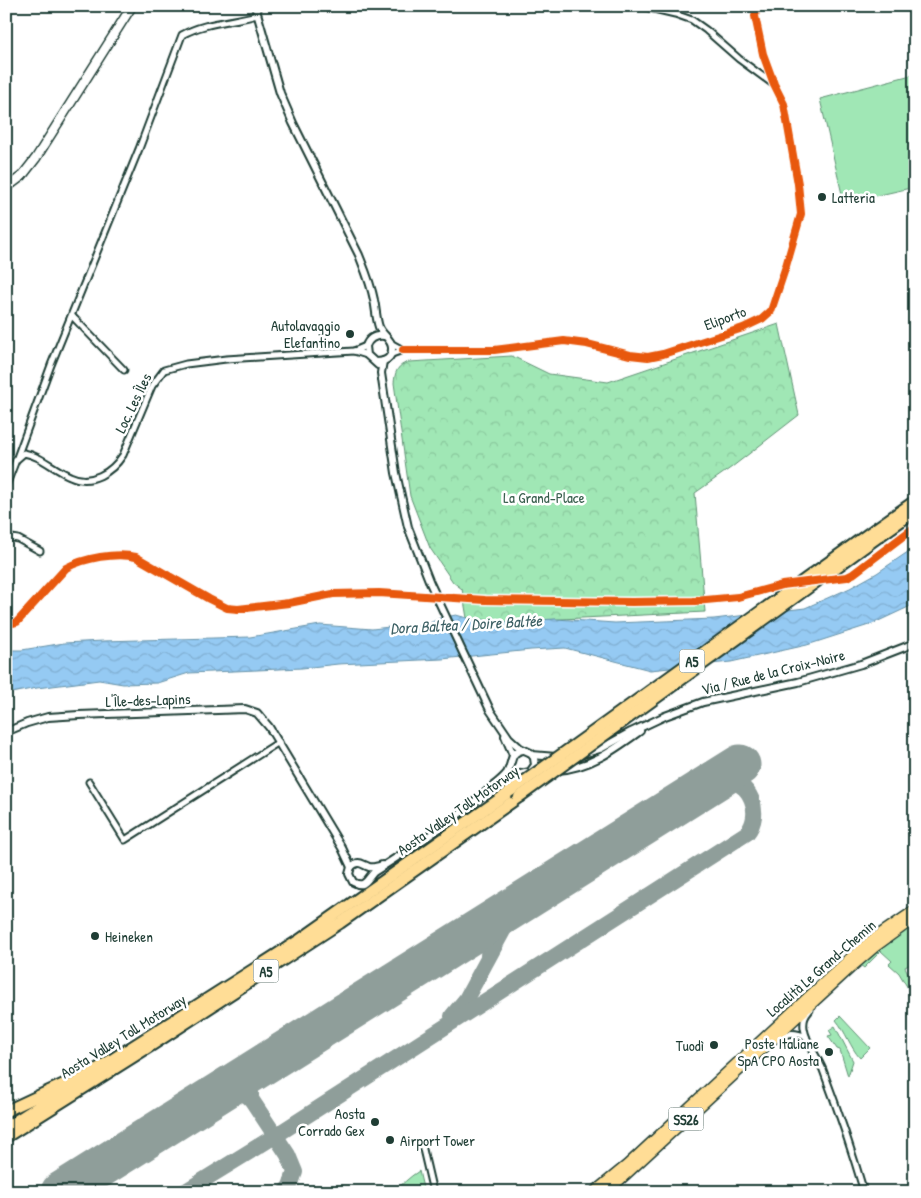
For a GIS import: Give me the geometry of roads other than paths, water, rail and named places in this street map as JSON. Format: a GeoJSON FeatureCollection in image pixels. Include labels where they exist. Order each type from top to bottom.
{"type":"FeatureCollection","features":[{"type":"Feature","properties":{"kind":"highway","name":"Aosta Valley Toll Motorway"},"geometry":{"type":"LineString","coordinates":[[6,1137],[340,923],[519,796],[878,532],[915,501]]}},
{"type":"Feature","properties":{"kind":"highway","name":"Aosta Valley Toll Motorway"},"geometry":{"type":"LineString","coordinates":[[6,1127],[298,941],[878,532],[915,511]]}},
{"type":"Feature","properties":{"kind":"highway","name":"A5"},"geometry":{"type":"LineString","coordinates":[[6,1111],[58,1087],[156,1033]]}},
{"type":"Feature","properties":{"kind":"main road"},"geometry":{"type":"LineString","coordinates":[[6,188],[22,176],[36,158],[132,6]]}},
{"type":"Feature","properties":{"kind":"main road","name":"Località Le Grand-Chemin"},"geometry":{"type":"LineString","coordinates":[[594,1192],[627,1165],[858,951],[915,910]]}},
{"type":"Feature","properties":{"kind":"main road","name":"Località Le Grand-Chemin"},"geometry":{"type":"LineString","coordinates":[[607,1192],[833,984],[875,947],[915,918]]}},
{"type":"Feature","properties":{"kind":"street"},"geometry":{"type":"LineString","coordinates":[[255,6],[280,94],[292,123],[359,255],[368,278],[378,324],[384,336],[392,344],[392,354],[383,361],[376,362]]}},
{"type":"Feature","properties":{"kind":"street"},"geometry":{"type":"LineString","coordinates":[[641,6],[676,14],[692,20],[739,59],[774,84]]}},
{"type":"Feature","properties":{"kind":"street","name":"Eliporto"},"geometry":{"type":"LineString","coordinates":[[392,354],[403,350],[494,350],[564,341],[648,357],[664,354],[743,328],[762,319],[771,311],[801,214],[798,184],[784,104],[762,54],[756,6]]}},
{"type":"Feature","properties":{"kind":"street"},"geometry":{"type":"LineString","coordinates":[[6,486],[51,365],[139,149],[182,35],[191,30],[206,26],[258,15]]}},
{"type":"Feature","properties":{"kind":"street"},"geometry":{"type":"LineString","coordinates":[[73,313],[124,370]]}},
{"type":"Feature","properties":{"kind":"street"},"geometry":{"type":"LineString","coordinates":[[375,336],[378,324]]}},
{"type":"Feature","properties":{"kind":"street"},"geometry":{"type":"LineString","coordinates":[[367,355],[366,346],[369,340],[375,336],[384,336]]}},
{"type":"Feature","properties":{"kind":"street","name":"Eliporto"},"geometry":{"type":"LineString","coordinates":[[392,344],[403,350]]}},
{"type":"Feature","properties":{"kind":"street"},"geometry":{"type":"LineString","coordinates":[[354,351],[366,346]]}},
{"type":"Feature","properties":{"kind":"street"},"geometry":{"type":"LineString","coordinates":[[354,351],[367,355],[376,362],[381,373],[402,503],[408,527],[430,583],[485,701],[502,728],[515,744],[532,755],[535,762],[532,770],[526,774],[520,774],[513,770],[510,764],[513,755],[523,750]]}},
{"type":"Feature","properties":{"kind":"street","name":"Loc. Les Îles"},"geometry":{"type":"LineString","coordinates":[[16,460],[24,453],[34,455],[70,477],[93,478],[107,473],[118,463],[152,386],[164,370],[186,364],[226,358],[354,351]]}},
{"type":"Feature","properties":{"kind":"street"},"geometry":{"type":"LineString","coordinates":[[381,373],[383,361]]}},
{"type":"Feature","properties":{"kind":"street"},"geometry":{"type":"LineString","coordinates":[[6,538],[18,539],[40,551]]}},
{"type":"Feature","properties":{"kind":"street","name":"Via / Rue de la Croix-Noire"},"geometry":{"type":"LineString","coordinates":[[532,755],[558,758],[588,753],[600,749],[651,723],[703,702],[798,682],[861,664],[915,642]]}},
{"type":"Feature","properties":{"kind":"street","name":"L'Île-des-Lapins"},"geometry":{"type":"LineString","coordinates":[[6,732],[27,723],[78,714],[245,709],[257,713],[270,727],[342,848],[351,867]]}},
{"type":"Feature","properties":{"kind":"street","name":"Via / Rue de la Croix-Noire"},"geometry":{"type":"LineString","coordinates":[[532,770],[565,770],[588,763],[615,748],[651,723]]}},
{"type":"Feature","properties":{"kind":"street"},"geometry":{"type":"LineString","coordinates":[[502,728],[513,755]]}},
{"type":"Feature","properties":{"kind":"street"},"geometry":{"type":"LineString","coordinates":[[89,782],[125,840],[279,742]]}},
{"type":"Feature","properties":{"kind":"street","name":"L'Île-des-Lapins"},"geometry":{"type":"LineString","coordinates":[[371,874],[443,825],[493,786],[506,774],[510,764]]}},
{"type":"Feature","properties":{"kind":"street","name":"L'Île-des-Lapins"},"geometry":{"type":"LineString","coordinates":[[493,786],[520,774]]}},
{"type":"Feature","properties":{"kind":"street","name":"L'Île-des-Lapins"},"geometry":{"type":"LineString","coordinates":[[342,848],[358,863],[365,863],[369,866],[388,864]]}},
{"type":"Feature","properties":{"kind":"street"},"geometry":{"type":"LineString","coordinates":[[358,863],[351,867],[350,876],[355,883],[365,883],[369,880],[371,874],[369,866]]}},
{"type":"Feature","properties":{"kind":"street"},"geometry":{"type":"LineString","coordinates":[[833,984],[830,991],[805,1017],[803,1024],[806,1037],[818,1057],[864,1192]]}},
{"type":"Feature","properties":{"kind":"street"},"geometry":{"type":"LineString","coordinates":[[765,1047],[790,1033],[796,1032],[806,1037]]}},
{"type":"Feature","properties":{"kind":"street"},"geometry":{"type":"LineString","coordinates":[[422,1145],[433,1192]]}},
{"type":"Feature","properties":{"kind":"water","name":"Dora Baltea / Doire Baltée"},"geometry":{"type":"Polygon","coordinates":[[[915,547],[915,604],[872,624],[807,645],[731,662],[650,670],[565,648],[442,659],[189,673],[157,683],[123,684],[99,680],[6,694],[6,650],[22,650],[64,643],[250,637],[320,625],[372,629],[424,626],[440,618],[456,615],[500,622],[556,619],[615,623],[714,619],[805,608],[850,588],[877,573],[915,547]]]}},
{"type":"Feature","properties":{"kind":"place","name":"Latteria"},"geometry":{"type":"Point","coordinates":[822,197]}},
{"type":"Feature","properties":{"kind":"place","name":"Autolavaggio Elefantino"},"geometry":{"type":"Point","coordinates":[350,334]}},
{"type":"Feature","properties":{"kind":"place","name":"Heineken"},"geometry":{"type":"Point","coordinates":[95,936]}},
{"type":"Feature","properties":{"kind":"place","name":"Tuodì"},"geometry":{"type":"Point","coordinates":[714,1045]}},
{"type":"Feature","properties":{"kind":"place","name":"Poste Italiane SpA CPO Aosta"},"geometry":{"type":"Point","coordinates":[829,1052]}},
{"type":"Feature","properties":{"kind":"place","name":"Aosta Corrado Gex"},"geometry":{"type":"Point","coordinates":[375,1122]}},
{"type":"Feature","properties":{"kind":"place","name":"Airport Tower"},"geometry":{"type":"Point","coordinates":[390,1140]}},
{"type":"Feature","properties":{"kind":"park label","name":"La Grand-Place"},"geometry":{"type":"Point","coordinates":[544,497]}}]}
